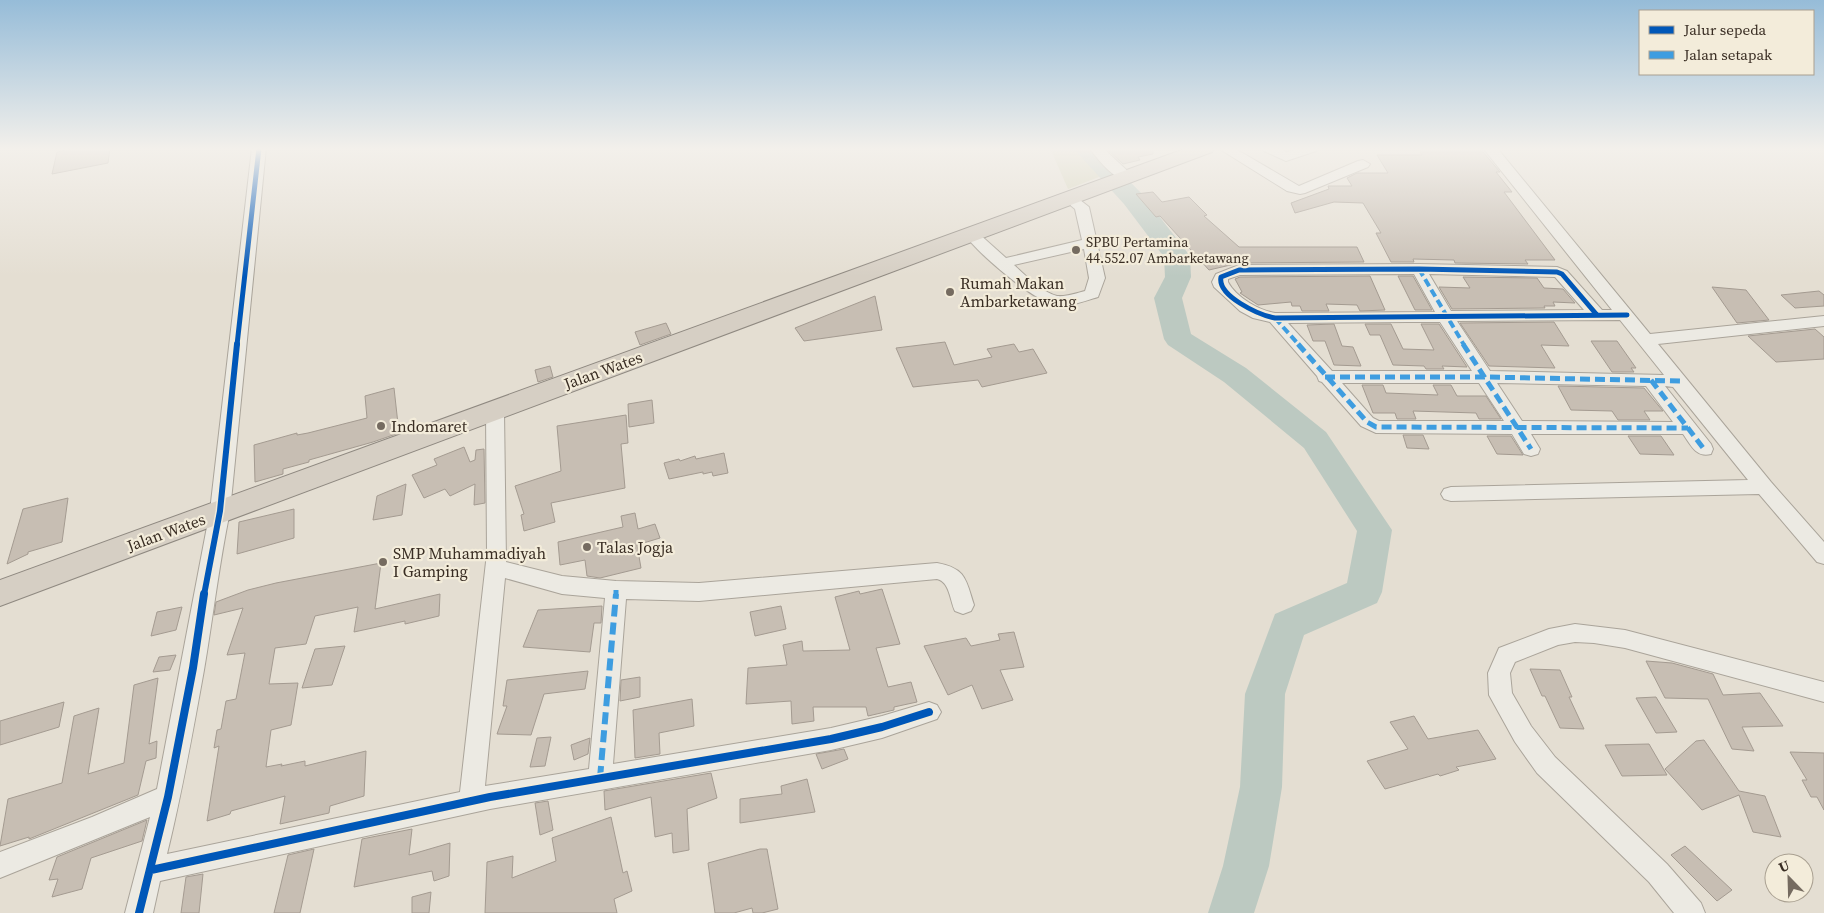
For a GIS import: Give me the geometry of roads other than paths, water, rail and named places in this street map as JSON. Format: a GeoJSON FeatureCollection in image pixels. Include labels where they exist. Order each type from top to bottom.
{"type":"FeatureCollection","features":[{"type":"Feature","properties":{"kind":"highway","name":"Jalan Wates"},"geometry":{"type":"LineString","coordinates":[[0,593],[1091,191]]}},
{"type":"Feature","properties":{"kind":"street"},"geometry":{"type":"LineString","coordinates":[[139,913],[168,797],[193,668],[208,570],[220,511],[243,284],[255,191]]}},
{"type":"Feature","properties":{"kind":"street"},"geometry":{"type":"LineString","coordinates":[[1525,191],[1764,487],[1824,556]]}},
{"type":"Feature","properties":{"kind":"street"},"geometry":{"type":"LineString","coordinates":[[972,235],[1030,287],[1056,301],[1092,294],[1097,278],[1096,268],[1082,208],[1070,199]]}},
{"type":"Feature","properties":{"kind":"street"},"geometry":{"type":"LineString","coordinates":[[1004,263],[1090,243]]}},
{"type":"Feature","properties":{"kind":"street"},"geometry":{"type":"LineString","coordinates":[[1597,315],[1562,274],[1557,272],[1419,269],[1239,270],[1221,277],[1220,282],[1222,287],[1250,312],[1256,315],[1275,318],[1627,315]]}},
{"type":"Feature","properties":{"kind":"street"},"geometry":{"type":"LineString","coordinates":[[1419,269],[1445,316],[1532,449]]}},
{"type":"Feature","properties":{"kind":"street"},"geometry":{"type":"LineString","coordinates":[[1275,318],[1325,377],[1367,422],[1376,427],[1688,428]]}},
{"type":"Feature","properties":{"kind":"street"},"geometry":{"type":"LineString","coordinates":[[1647,340],[1824,321]]}},
{"type":"Feature","properties":{"kind":"street"},"geometry":{"type":"LineString","coordinates":[[1325,377],[1485,377],[1680,381]]}},
{"type":"Feature","properties":{"kind":"street"},"geometry":{"type":"LineString","coordinates":[[1651,380],[1704,449]]}},
{"type":"Feature","properties":{"kind":"street"},"geometry":{"type":"LineString","coordinates":[[472,801],[497,553],[495,411]]}},
{"type":"Feature","properties":{"kind":"street"},"geometry":{"type":"LineString","coordinates":[[1451,494],[1764,487]]}},
{"type":"Feature","properties":{"kind":"street"},"geometry":{"type":"LineString","coordinates":[[496,567],[562,585],[616,590],[699,592],[937,571],[948,573],[956,581],[963,605]]}},
{"type":"Feature","properties":{"kind":"street"},"geometry":{"type":"LineString","coordinates":[[600,778],[616,590]]}},
{"type":"Feature","properties":{"kind":"street"},"geometry":{"type":"LineString","coordinates":[[1691,913],[1658,873],[1546,765],[1522,734],[1501,695],[1498,673],[1507,655],[1575,633],[1597,635],[1625,639],[1824,692]]}},
{"type":"Feature","properties":{"kind":"street"},"geometry":{"type":"LineString","coordinates":[[150,870],[472,801],[831,739],[882,727],[930,712]]}},
{"type":"Feature","properties":{"kind":"street"},"geometry":{"type":"LineString","coordinates":[[0,865],[96,828],[168,797]]}},
{"type":"Feature","properties":{"kind":"waterway"},"geometry":{"type":"LineString","coordinates":[[1125,191],[1177,256],[1178,277],[1168,298],[1178,339],[1235,375],[1315,440],[1375,530],[1364,592],[1288,625],[1265,694],[1261,787],[1246,866],[1231,913]]}},
{"type":"Feature","properties":{"kind":"place","name":"SPBU Pertamina 44.552.07 Ambarketawang"},"geometry":{"type":"Point","coordinates":[1076,250]}},
{"type":"Feature","properties":{"kind":"place","name":"Rumah Makan Ambarketawang"},"geometry":{"type":"Point","coordinates":[950,292]}},
{"type":"Feature","properties":{"kind":"place","name":"Indomaret"},"geometry":{"type":"Point","coordinates":[381,426]}},
{"type":"Feature","properties":{"kind":"place","name":"Talas Jogja"},"geometry":{"type":"Point","coordinates":[587,547]}},
{"type":"Feature","properties":{"kind":"place","name":"SMP Muhammadiyah I Gamping"},"geometry":{"type":"Point","coordinates":[383,562]}}]}
